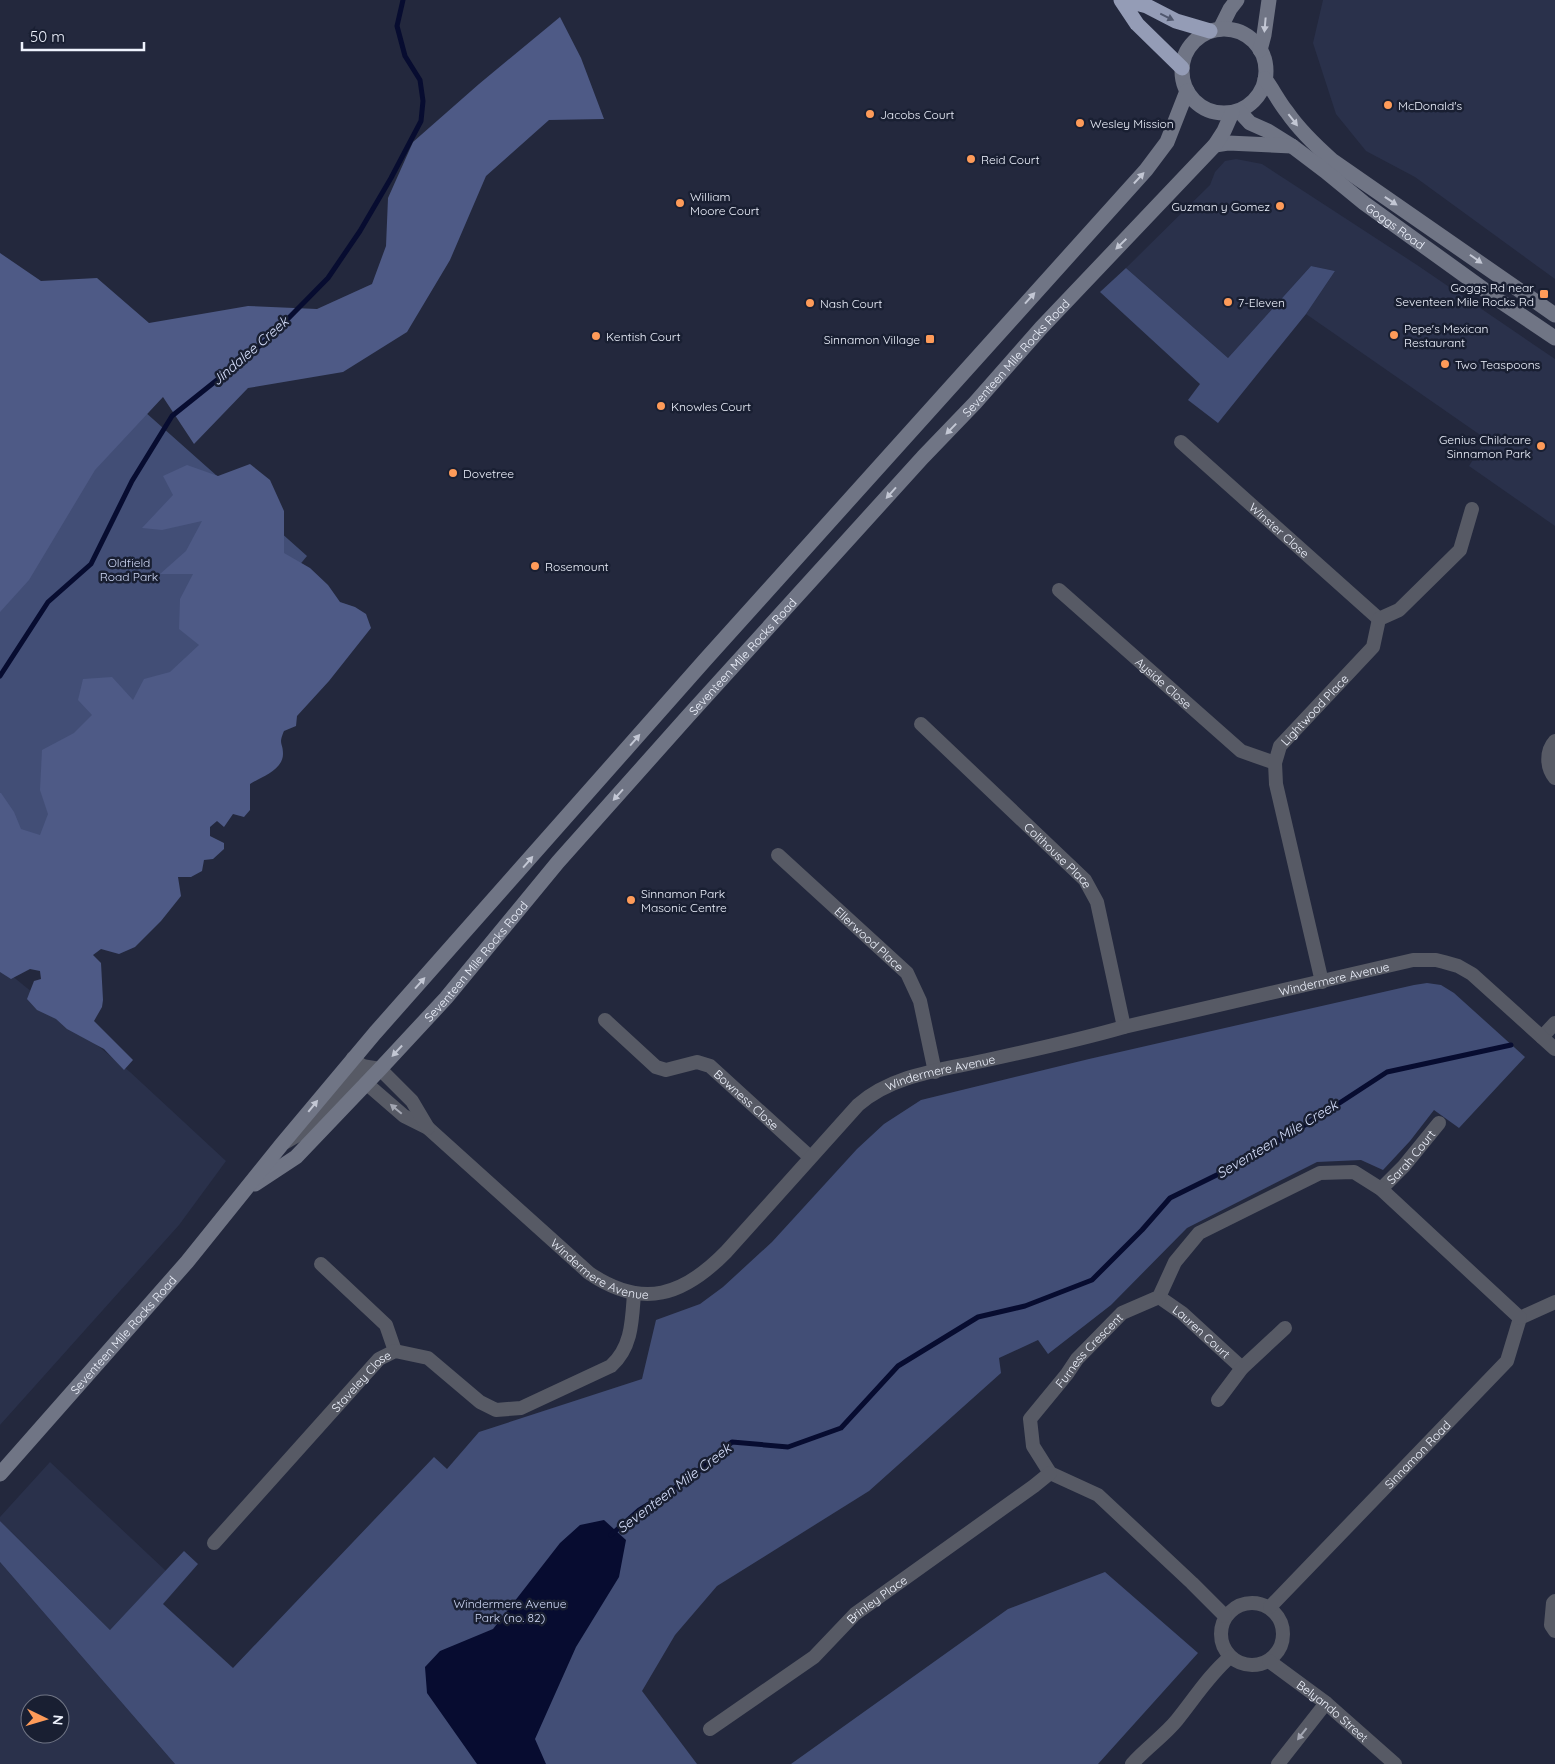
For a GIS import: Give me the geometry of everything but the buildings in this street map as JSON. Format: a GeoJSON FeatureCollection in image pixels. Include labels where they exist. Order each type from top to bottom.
{"type":"FeatureCollection","features":[{"type":"Feature","properties":{"kind":"highway"},"geometry":{"type":"LineString","coordinates":[[1123,0],[1147,6],[1176,22],[1215,30]]}},
{"type":"Feature","properties":{"kind":"highway"},"geometry":{"type":"LineString","coordinates":[[1123,0],[1137,24],[1182,68]]}},
{"type":"Feature","properties":{"kind":"main road"},"geometry":{"type":"LineString","coordinates":[[1215,30],[1236,0]]}},
{"type":"Feature","properties":{"kind":"main road"},"geometry":{"type":"LineString","coordinates":[[1260,50],[1269,0]]}},
{"type":"Feature","properties":{"kind":"main road"},"geometry":{"type":"LineString","coordinates":[[1215,30],[1232,30],[1243,33],[1253,40],[1260,50],[1265,64],[1266,79],[1260,93],[1251,104],[1236,112],[1219,113],[1206,109],[1195,102],[1183,80],[1182,68],[1185,56],[1191,45],[1200,37],[1215,30]]}},
{"type":"Feature","properties":{"kind":"main road","name":"Goggs Road"},"geometry":{"type":"LineString","coordinates":[[1266,79],[1300,129],[1313,144],[1333,161],[1555,315]]}},
{"type":"Feature","properties":{"kind":"main road","name":"Seventeen Mile Rocks Road"},"geometry":{"type":"LineString","coordinates":[[0,1474],[187,1262],[282,1144],[358,1062],[705,660],[1146,170],[1167,142],[1187,90]]}},
{"type":"Feature","properties":{"kind":"main road","name":"Goggs Road"},"geometry":{"type":"LineString","coordinates":[[1236,112],[1250,123],[1292,146],[1364,203],[1555,338]]}},
{"type":"Feature","properties":{"kind":"main road","name":"Seventeen Mile Rocks Road"},"geometry":{"type":"LineString","coordinates":[[243,1192],[296,1157],[367,1084],[446,998],[558,862],[682,722],[924,457],[975,404],[1041,328],[1215,145],[1236,112]]}},
{"type":"Feature","properties":{"kind":"main road"},"geometry":{"type":"LineString","coordinates":[[1215,145],[1228,143],[1292,146]]}},
{"type":"Feature","properties":{"kind":"street","name":"Winster Close"},"geometry":{"type":"LineString","coordinates":[[1181,442],[1379,619]]}},
{"type":"Feature","properties":{"kind":"street"},"geometry":{"type":"LineString","coordinates":[[1379,619],[1400,610],[1460,550],[1472,509]]}},
{"type":"Feature","properties":{"kind":"street","name":"Ayside Close"},"geometry":{"type":"LineString","coordinates":[[1059,590],[1241,751],[1275,763]]}},
{"type":"Feature","properties":{"kind":"street","name":"Lightwood Place"},"geometry":{"type":"LineString","coordinates":[[1322,982],[1276,784],[1275,763],[1280,746],[1372,646],[1379,619]]}},
{"type":"Feature","properties":{"kind":"street","name":"Colthouse Place"},"geometry":{"type":"LineString","coordinates":[[921,724],[1085,880],[1097,902],[1124,1027]]}},
{"type":"Feature","properties":{"kind":"street"},"geometry":{"type":"LineString","coordinates":[[1555,741],[1551,746],[1547,760],[1555,778]]}},
{"type":"Feature","properties":{"kind":"street","name":"Ellerwood Place"},"geometry":{"type":"LineString","coordinates":[[778,855],[907,973],[920,1001],[935,1072]]}},
{"type":"Feature","properties":{"kind":"street","name":"Windermere Avenue"},"geometry":{"type":"LineString","coordinates":[[428,1128],[590,1273],[612,1287],[634,1293],[649,1294],[662,1292],[691,1282],[703,1274],[726,1252],[810,1157],[869,1095],[894,1082],[913,1076],[1086,1038],[1124,1027],[1422,959],[1458,966],[1472,974],[1555,1049]]}},
{"type":"Feature","properties":{"kind":"street","name":"Bowness Close"},"geometry":{"type":"LineString","coordinates":[[605,1020],[656,1067],[666,1070],[697,1062],[710,1066],[810,1157]]}},
{"type":"Feature","properties":{"kind":"street"},"geometry":{"type":"LineString","coordinates":[[1542,1037],[1555,1023]]}},
{"type":"Feature","properties":{"kind":"street"},"geometry":{"type":"LineString","coordinates":[[358,1062],[380,1069],[412,1101],[428,1128]]}},
{"type":"Feature","properties":{"kind":"street"},"geometry":{"type":"LineString","coordinates":[[358,1062],[367,1084],[404,1116],[428,1128]]}},
{"type":"Feature","properties":{"kind":"street","name":"Sarah Court"},"geometry":{"type":"LineString","coordinates":[[1381,1189],[1404,1166],[1439,1123]]}},
{"type":"Feature","properties":{"kind":"street"},"geometry":{"type":"LineString","coordinates":[[1159,1298],[1175,1262],[1199,1233],[1320,1173],[1354,1172],[1381,1189],[1520,1318],[1555,1302]]}},
{"type":"Feature","properties":{"kind":"street"},"geometry":{"type":"LineString","coordinates":[[321,1264],[386,1325],[394,1351]]}},
{"type":"Feature","properties":{"kind":"street","name":"Staveley Close"},"geometry":{"type":"LineString","coordinates":[[214,1543],[379,1359],[394,1351],[428,1358],[480,1402],[496,1410],[521,1408],[610,1366],[617,1360],[628,1342],[634,1293]]}},
{"type":"Feature","properties":{"kind":"street","name":"Lauren Court"},"geometry":{"type":"LineString","coordinates":[[1159,1298],[1182,1313],[1242,1368]]}},
{"type":"Feature","properties":{"kind":"street","name":"Furness Crescent"},"geometry":{"type":"LineString","coordinates":[[1050,1473],[1033,1446],[1030,1419],[1077,1359],[1122,1313],[1159,1298]]}},
{"type":"Feature","properties":{"kind":"street","name":"Sinnamon Road"},"geometry":{"type":"LineString","coordinates":[[1270,1607],[1507,1362],[1520,1318]]}},
{"type":"Feature","properties":{"kind":"street","name":"Lauren Court"},"geometry":{"type":"LineString","coordinates":[[1218,1400],[1242,1368],[1285,1328]]}},
{"type":"Feature","properties":{"kind":"street"},"geometry":{"type":"LineString","coordinates":[[1050,1473],[1098,1495],[1226,1616]]}},
{"type":"Feature","properties":{"kind":"street","name":"Brinley Place"},"geometry":{"type":"LineString","coordinates":[[710,1729],[814,1657],[855,1614],[1050,1473]]}},
{"type":"Feature","properties":{"kind":"street"},"geometry":{"type":"LineString","coordinates":[[1555,1601],[1553,1603],[1551,1625],[1555,1631]]}},
{"type":"Feature","properties":{"kind":"street"},"geometry":{"type":"LineString","coordinates":[[1251,1602],[1270,1607],[1282,1624],[1284,1634],[1279,1649],[1269,1661],[1260,1665],[1249,1666],[1239,1663],[1230,1657],[1224,1648],[1221,1638],[1221,1627],[1226,1616],[1232,1609],[1241,1604],[1251,1602]]}},
{"type":"Feature","properties":{"kind":"street"},"geometry":{"type":"LineString","coordinates":[[1132,1764],[1144,1750],[1176,1722],[1199,1690],[1230,1657]]}},
{"type":"Feature","properties":{"kind":"street","name":"Belyando Street"},"geometry":{"type":"LineString","coordinates":[[1269,1661],[1326,1703],[1395,1764]]}},
{"type":"Feature","properties":{"kind":"street"},"geometry":{"type":"LineString","coordinates":[[1278,1764],[1326,1703]]}},
{"type":"Feature","properties":{"kind":"shaded area"},"geometry":{"type":"Polygon","coordinates":[[[1323,0],[1555,0],[1555,279],[1415,177],[1366,151],[1336,114],[1313,43],[1323,0]]]}},
{"type":"Feature","properties":{"kind":"shaded area"},"geometry":{"type":"Polygon","coordinates":[[[560,17],[581,58],[604,119],[549,120],[486,176],[450,260],[407,332],[343,372],[248,388],[194,444],[163,397],[95,470],[29,580],[0,612],[0,253],[41,281],[97,278],[149,323],[248,306],[317,309],[372,284],[386,246],[388,198],[413,142],[560,17]]]}},
{"type":"Feature","properties":{"kind":"shaded area"},"geometry":{"type":"Polygon","coordinates":[[[1236,159],[1262,164],[1417,265],[1555,359],[1555,526],[1469,466],[1486,439],[1306,314],[1335,271],[1311,266],[1228,358],[1126,268],[1210,185],[1215,172],[1225,161],[1236,159]]]}},
{"type":"Feature","properties":{"kind":"shaded area"},"geometry":{"type":"Polygon","coordinates":[[[250,464],[270,480],[284,511],[284,553],[310,568],[328,585],[340,602],[355,607],[366,614],[371,628],[329,681],[297,716],[296,726],[284,731],[281,741],[283,750],[282,760],[271,772],[250,784],[250,810],[244,817],[233,814],[224,827],[217,821],[210,827],[210,836],[224,843],[224,849],[213,859],[204,860],[202,871],[191,877],[178,877],[181,896],[161,921],[135,947],[119,954],[101,949],[93,955],[101,963],[103,1000],[102,1007],[94,1021],[133,1060],[124,1070],[104,1049],[67,1029],[56,1019],[37,1010],[27,999],[34,981],[41,979],[40,971],[30,969],[11,979],[0,972],[0,793],[14,812],[21,829],[40,835],[48,814],[40,790],[42,750],[74,733],[92,715],[78,700],[83,679],[112,677],[133,700],[144,679],[170,672],[199,645],[179,629],[180,599],[193,574],[160,574],[186,551],[202,521],[162,530],[142,528],[173,495],[163,476],[187,465],[218,476],[250,464]]]}},
{"type":"Feature","properties":{"kind":"shaded area"},"geometry":{"type":"Polygon","coordinates":[[[0,966],[130,1072],[226,1161],[179,1225],[0,1425],[0,966]]]}},
{"type":"Feature","properties":{"kind":"shaded area"},"geometry":{"type":"Polygon","coordinates":[[[50,1462],[166,1571],[110,1630],[0,1521],[0,1517],[50,1462]]]}},
{"type":"Feature","properties":{"kind":"shaded area"},"geometry":{"type":"Polygon","coordinates":[[[604,1520],[626,1540],[619,1577],[576,1647],[535,1739],[546,1764],[477,1764],[427,1693],[425,1667],[440,1651],[493,1629],[560,1543],[580,1525],[604,1520]]]}},
{"type":"Feature","properties":{"kind":"shaded area"},"geometry":{"type":"Polygon","coordinates":[[[0,1562],[175,1764],[0,1764],[0,1562]]]}},
{"type":"Feature","properties":{"kind":"green space"},"geometry":{"type":"Polygon","coordinates":[[[1311,266],[1335,271],[1306,314],[1218,423],[1188,400],[1200,384],[1100,292],[1126,268],[1228,358],[1311,266]]]}},
{"type":"Feature","properties":{"kind":"green space","name":"Oldfield Road Park"},"geometry":{"type":"Polygon","coordinates":[[[0,283],[307,556],[0,927],[0,283]]]}},
{"type":"Feature","properties":{"kind":"green space","name":"Windermere Avenue Park (no. 82)"},"geometry":{"type":"Polygon","coordinates":[[[1427,983],[1441,985],[1454,993],[1525,1057],[1459,1128],[1434,1110],[1410,1141],[1383,1170],[1361,1160],[1317,1162],[1187,1228],[1111,1305],[1048,1354],[1038,1340],[999,1358],[1001,1373],[869,1491],[717,1586],[675,1635],[642,1691],[697,1764],[175,1764],[0,1562],[0,1521],[110,1630],[184,1551],[198,1564],[163,1604],[233,1668],[434,1457],[447,1469],[479,1432],[642,1379],[656,1320],[700,1304],[723,1287],[772,1242],[857,1149],[884,1124],[921,1100],[1089,1059],[1427,983]]]}},
{"type":"Feature","properties":{"kind":"green space"},"geometry":{"type":"Polygon","coordinates":[[[1105,1572],[1198,1653],[1098,1764],[791,1764],[1008,1609],[1105,1572]]]}},
{"type":"Feature","properties":{"kind":"waterway","name":"Jindalee Creek"},"geometry":{"type":"LineString","coordinates":[[0,676],[48,602],[91,564],[132,481],[172,416],[267,340],[328,278],[360,231],[421,121],[423,101],[420,80],[405,56],[397,26],[403,0]]}},
{"type":"Feature","properties":{"kind":"waterway","name":"Seventeen Mile Creek"},"geometry":{"type":"LineString","coordinates":[[611,1535],[639,1510],[689,1479],[732,1442],[788,1447],[841,1428],[898,1366],[978,1317],[1025,1306],[1092,1280],[1142,1230],[1170,1198],[1239,1164],[1315,1119],[1387,1072],[1511,1045]]}},
{"type":"Feature","properties":{"kind":"place","name":"McDonald's"},"geometry":{"type":"Point","coordinates":[1388,105]}},
{"type":"Feature","properties":{"kind":"place","name":"Jacobs Court"},"geometry":{"type":"Point","coordinates":[870,114]}},
{"type":"Feature","properties":{"kind":"place","name":"Wesley Mission"},"geometry":{"type":"Point","coordinates":[1080,123]}},
{"type":"Feature","properties":{"kind":"place","name":"Reid Court"},"geometry":{"type":"Point","coordinates":[971,159]}},
{"type":"Feature","properties":{"kind":"place","name":"William Moore Court"},"geometry":{"type":"Point","coordinates":[680,203]}},
{"type":"Feature","properties":{"kind":"place","name":"Guzman y Gomez"},"geometry":{"type":"Point","coordinates":[1280,206]}},
{"type":"Feature","properties":{"kind":"place","name":"Goggs Rd near Seventeen Mile Rocks Rd"},"geometry":{"type":"Point","coordinates":[1544,294]}},
{"type":"Feature","properties":{"kind":"place","name":"7-Eleven"},"geometry":{"type":"Point","coordinates":[1228,302]}},
{"type":"Feature","properties":{"kind":"place","name":"Nash Court"},"geometry":{"type":"Point","coordinates":[810,303]}},
{"type":"Feature","properties":{"kind":"place","name":"Pepe's Mexican Restaurant"},"geometry":{"type":"Point","coordinates":[1394,335]}},
{"type":"Feature","properties":{"kind":"place","name":"Kentish Court"},"geometry":{"type":"Point","coordinates":[596,336]}},
{"type":"Feature","properties":{"kind":"place","name":"Sinnamon Village"},"geometry":{"type":"Point","coordinates":[930,339]}},
{"type":"Feature","properties":{"kind":"place","name":"Two Teaspoons"},"geometry":{"type":"Point","coordinates":[1445,364]}},
{"type":"Feature","properties":{"kind":"place","name":"Knowles Court"},"geometry":{"type":"Point","coordinates":[661,406]}},
{"type":"Feature","properties":{"kind":"place","name":"Genius Childcare Sinnamon Park"},"geometry":{"type":"Point","coordinates":[1541,446]}},
{"type":"Feature","properties":{"kind":"place","name":"Dovetree"},"geometry":{"type":"Point","coordinates":[453,473]}},
{"type":"Feature","properties":{"kind":"place","name":"Rosemount"},"geometry":{"type":"Point","coordinates":[535,566]}},
{"type":"Feature","properties":{"kind":"place","name":"Sinnamon Park Masonic Centre"},"geometry":{"type":"Point","coordinates":[631,900]}}]}
